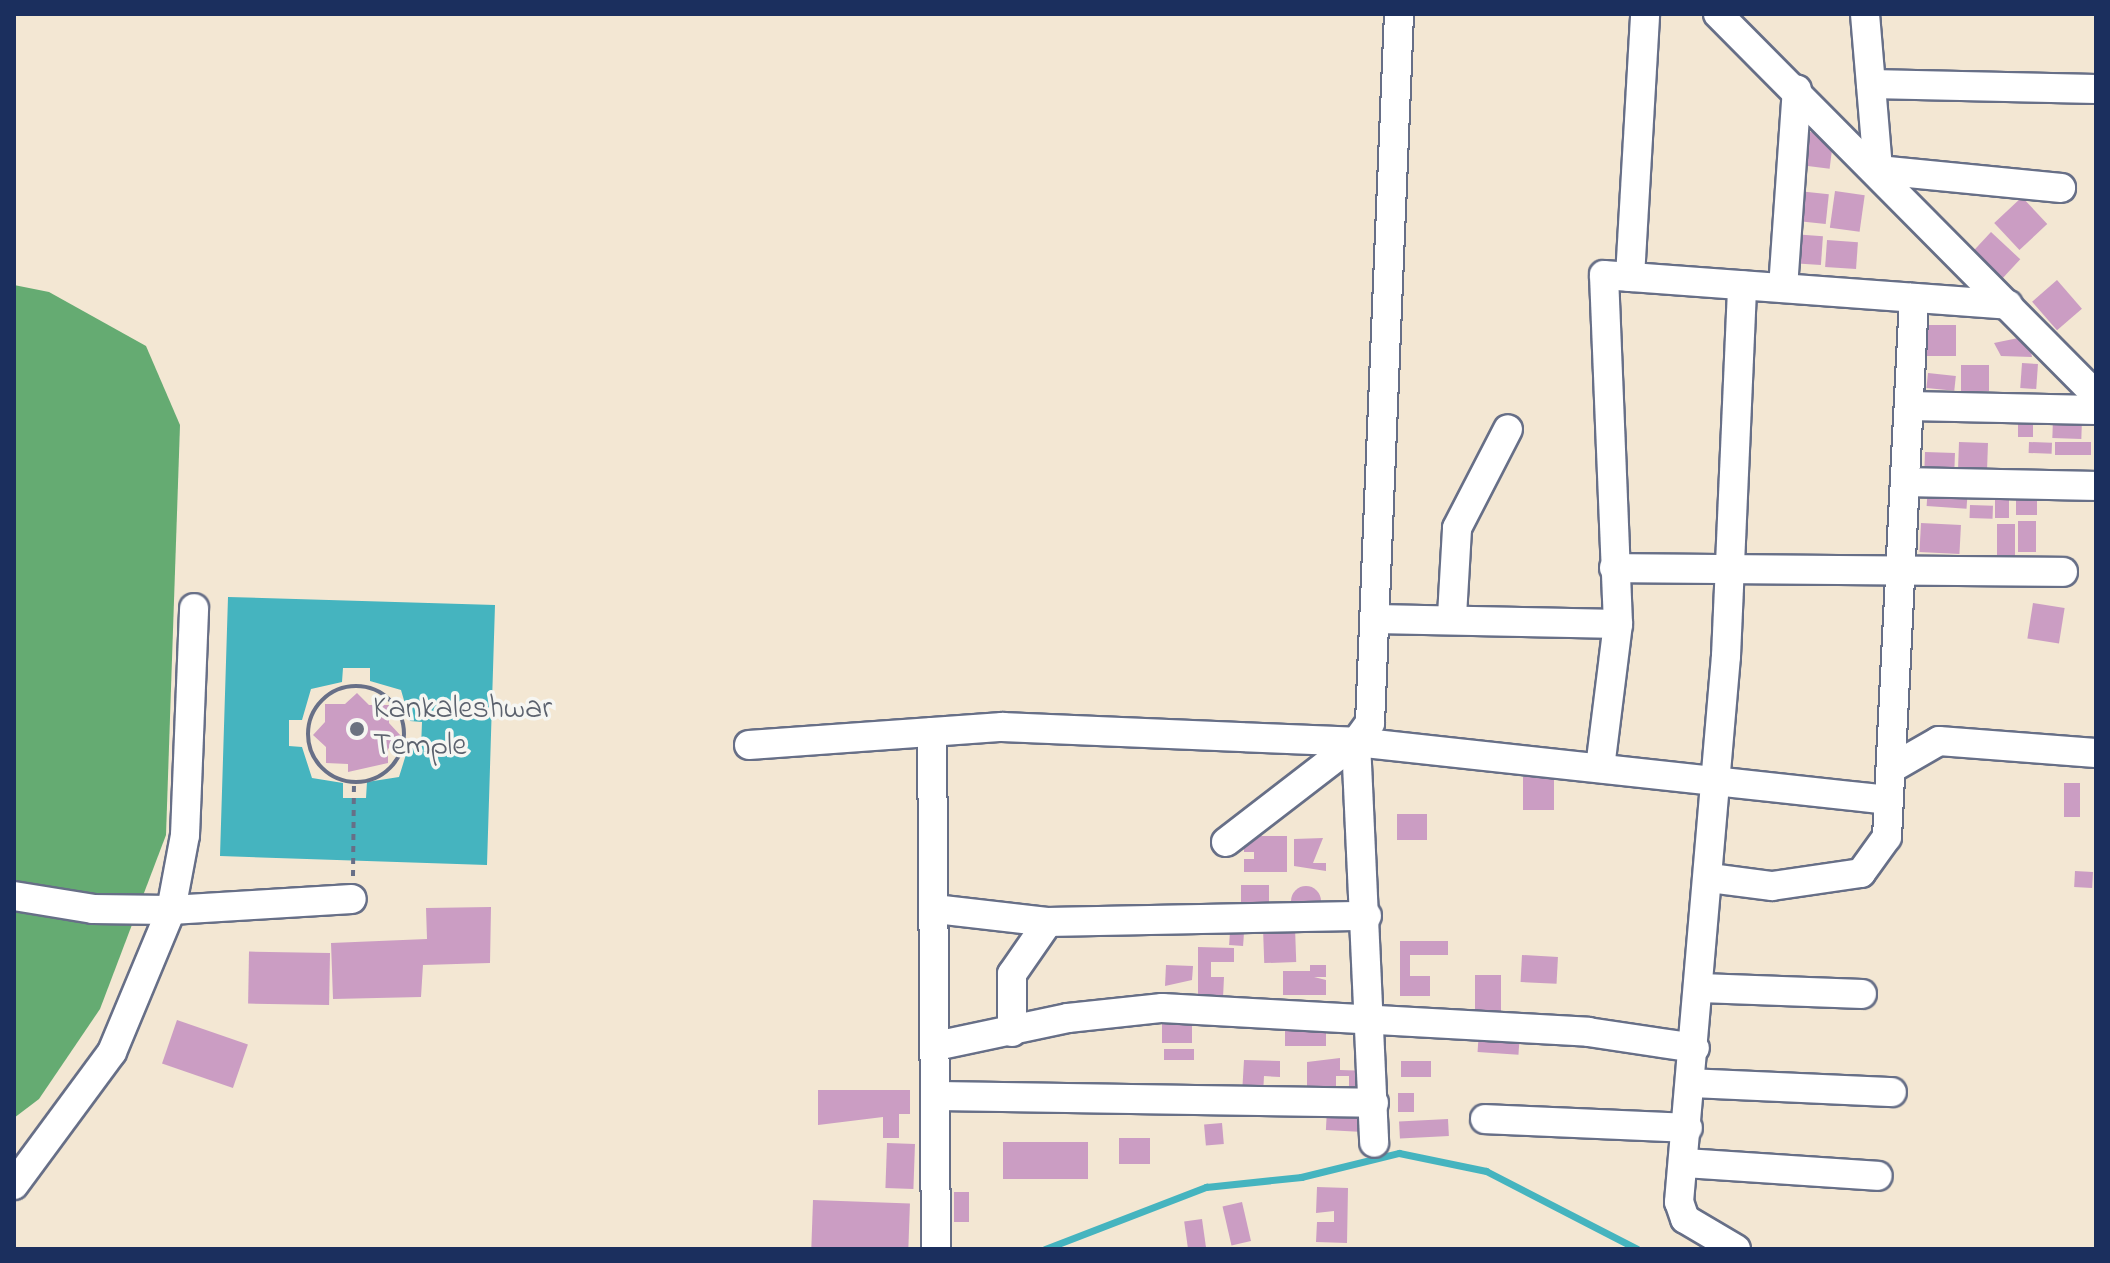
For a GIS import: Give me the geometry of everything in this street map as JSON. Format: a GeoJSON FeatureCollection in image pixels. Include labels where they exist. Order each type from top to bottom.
{"type":"FeatureCollection","features":[{"type":"Feature","properties":{"kind":"street"},"geometry":{"type":"LineString","coordinates":[[1226,842],[1356,742],[1370,723],[1377,619],[1399,14]]}},
{"type":"Feature","properties":{"kind":"street"},"geometry":{"type":"LineString","coordinates":[[1630,277],[1645,14]]}},
{"type":"Feature","properties":{"kind":"street"},"geometry":{"type":"LineString","coordinates":[[1718,14],[1878,170],[2096,395]]}},
{"type":"Feature","properties":{"kind":"street"},"geometry":{"type":"LineString","coordinates":[[1865,14],[1878,170]]}},
{"type":"Feature","properties":{"kind":"street"},"geometry":{"type":"LineString","coordinates":[[1871,84],[2096,89]]}},
{"type":"Feature","properties":{"kind":"street"},"geometry":{"type":"LineString","coordinates":[[1783,288],[1797,89]]}},
{"type":"Feature","properties":{"kind":"street"},"geometry":{"type":"LineString","coordinates":[[1878,170],[2061,188]]}},
{"type":"Feature","properties":{"kind":"street"},"geometry":{"type":"LineString","coordinates":[[1600,768],[1618,624],[1604,275],[2008,305]]}},
{"type":"Feature","properties":{"kind":"street"},"geometry":{"type":"LineString","coordinates":[[1736,1249],[1685,1219],[1684,1163],[1710,878],[1714,779],[1730,571],[1742,285]]}},
{"type":"Feature","properties":{"kind":"street"},"geometry":{"type":"LineString","coordinates":[[1710,878],[1772,886],[1861,873],[1887,837],[1914,298]]}},
{"type":"Feature","properties":{"kind":"street"},"geometry":{"type":"LineString","coordinates":[[1909,406],[2096,410]]}},
{"type":"Feature","properties":{"kind":"street"},"geometry":{"type":"LineString","coordinates":[[1452,616],[1457,528],[1508,429]]}},
{"type":"Feature","properties":{"kind":"street"},"geometry":{"type":"LineString","coordinates":[[1905,482],[2096,486]]}},
{"type":"Feature","properties":{"kind":"street"},"geometry":{"type":"LineString","coordinates":[[1614,568],[2063,572]]}},
{"type":"Feature","properties":{"kind":"street"},"geometry":{"type":"LineString","coordinates":[[14,1185],[112,1052],[171,910],[185,835],[194,608]]}},
{"type":"Feature","properties":{"kind":"street"},"geometry":{"type":"LineString","coordinates":[[1377,619],[1452,616],[1618,624]]}},
{"type":"Feature","properties":{"kind":"street"},"geometry":{"type":"LineString","coordinates":[[749,745],[1002,727],[1356,742],[1889,800]]}},
{"type":"Feature","properties":{"kind":"street"},"geometry":{"type":"LineString","coordinates":[[932,732],[936,1249]]}},
{"type":"Feature","properties":{"kind":"street"},"geometry":{"type":"LineString","coordinates":[[1892,768],[1939,741],[2096,753]]}},
{"type":"Feature","properties":{"kind":"street"},"geometry":{"type":"LineString","coordinates":[[1356,742],[1367,916],[1367,1016],[1374,1143]]}},
{"type":"Feature","properties":{"kind":"street"},"geometry":{"type":"LineString","coordinates":[[14,896],[93,909],[171,910],[352,899]]}},
{"type":"Feature","properties":{"kind":"street"},"geometry":{"type":"LineString","coordinates":[[935,909],[1048,922],[1367,916]]}},
{"type":"Feature","properties":{"kind":"street"},"geometry":{"type":"LineString","coordinates":[[1012,1032],[1012,974],[1048,922]]}},
{"type":"Feature","properties":{"kind":"street"},"geometry":{"type":"LineString","coordinates":[[1701,988],[1862,994]]}},
{"type":"Feature","properties":{"kind":"street"},"geometry":{"type":"LineString","coordinates":[[936,1046],[1162,1008],[1367,1016],[1588,1032],[1695,1048]]}},
{"type":"Feature","properties":{"kind":"street"},"geometry":{"type":"LineString","coordinates":[[1690,1083],[1892,1092]]}},
{"type":"Feature","properties":{"kind":"street"},"geometry":{"type":"LineString","coordinates":[[936,1096],[1374,1103]]}},
{"type":"Feature","properties":{"kind":"street"},"geometry":{"type":"LineString","coordinates":[[1485,1119],[1688,1128]]}},
{"type":"Feature","properties":{"kind":"street"},"geometry":{"type":"LineString","coordinates":[[1684,1163],[1878,1176]]}},
{"type":"Feature","properties":{"kind":"path"},"geometry":{"type":"LineString","coordinates":[[365,686],[392,701],[404,731],[396,762],[354,783],[314,759],[307,729],[321,700],[365,686]]}},
{"type":"Feature","properties":{"kind":"path"},"geometry":{"type":"LineString","coordinates":[[353,860],[354,783]]}},
{"type":"Feature","properties":{"kind":"green space"},"geometry":{"type":"Polygon","coordinates":[[[14,285],[49,292],[146,346],[180,425],[166,835],[100,1009],[39,1099],[14,1118],[14,285]]]}},
{"type":"Feature","properties":{"kind":"water"},"geometry":{"type":"Polygon","coordinates":[[[228,597],[495,605],[487,865],[220,856],[228,597]],[[343,668],[342,682],[311,689],[302,720],[289,720],[289,746],[302,747],[312,778],[343,783],[343,798],[366,798],[367,782],[399,777],[408,748],[421,748],[422,722],[410,721],[401,690],[370,681],[370,668],[343,668]]]}},
{"type":"Feature","properties":{"kind":"building"},"geometry":{"type":"Polygon","coordinates":[[[1802,131],[1834,135],[1830,169],[1798,165],[1802,131]]]}},
{"type":"Feature","properties":{"kind":"building"},"geometry":{"type":"Polygon","coordinates":[[[1798,191],[1829,194],[1826,224],[1795,221],[1798,191]]]}},
{"type":"Feature","properties":{"kind":"building"},"geometry":{"type":"Polygon","coordinates":[[[1835,191],[1865,195],[1860,232],[1830,228],[1835,191]]]}},
{"type":"Feature","properties":{"kind":"building"},"geometry":{"type":"Polygon","coordinates":[[[2022,197],[2047,224],[2019,250],[1994,223],[2022,197]]]}},
{"type":"Feature","properties":{"kind":"building"},"geometry":{"type":"Polygon","coordinates":[[[1991,232],[2020,259],[2000,281],[1971,254],[1991,232]]]}},
{"type":"Feature","properties":{"kind":"building"},"geometry":{"type":"Polygon","coordinates":[[[1792,234],[1823,236],[1821,265],[1790,263],[1792,234]]]}},
{"type":"Feature","properties":{"kind":"building"},"geometry":{"type":"Polygon","coordinates":[[[1827,240],[1858,242],[1856,269],[1825,267],[1827,240]]]}},
{"type":"Feature","properties":{"kind":"building"},"geometry":{"type":"Polygon","coordinates":[[[2057,280],[2082,309],[2057,330],[2032,302],[2057,280]]]}},
{"type":"Feature","properties":{"kind":"building"},"geometry":{"type":"Polygon","coordinates":[[[1925,325],[1956,325],[1956,356],[1925,356],[1925,325]]]}},
{"type":"Feature","properties":{"kind":"building"},"geometry":{"type":"Polygon","coordinates":[[[2028,336],[2032,357],[2001,356],[1994,343],[2028,336]]]}},
{"type":"Feature","properties":{"kind":"building"},"geometry":{"type":"Polygon","coordinates":[[[2022,363],[2038,364],[2036,389],[2020,388],[2022,363]]]}},
{"type":"Feature","properties":{"kind":"building"},"geometry":{"type":"Polygon","coordinates":[[[1961,365],[1989,365],[1989,391],[1961,391],[1961,365]]]}},
{"type":"Feature","properties":{"kind":"building"},"geometry":{"type":"Polygon","coordinates":[[[1928,373],[1956,376],[1954,391],[1926,388],[1928,373]]]}},
{"type":"Feature","properties":{"kind":"building"},"geometry":{"type":"Polygon","coordinates":[[[2018,413],[2033,413],[2033,437],[2018,437],[2018,413]]]}},
{"type":"Feature","properties":{"kind":"building"},"geometry":{"type":"Polygon","coordinates":[[[2053,419],[2082,420],[2081,439],[2052,438],[2053,419]]]}},
{"type":"Feature","properties":{"kind":"building"},"geometry":{"type":"Polygon","coordinates":[[[1959,442],[1988,443],[1987,471],[1958,470],[1959,442]]]}},
{"type":"Feature","properties":{"kind":"building"},"geometry":{"type":"Polygon","coordinates":[[[2029,442],[2052,443],[2052,454],[2029,453],[2029,442]]]}},
{"type":"Feature","properties":{"kind":"building"},"geometry":{"type":"Polygon","coordinates":[[[2055,442],[2091,442],[2091,455],[2055,455],[2055,442]]]}},
{"type":"Feature","properties":{"kind":"building"},"geometry":{"type":"Polygon","coordinates":[[[1925,452],[1955,453],[1954,473],[1924,472],[1925,452]]]}},
{"type":"Feature","properties":{"kind":"building"},"geometry":{"type":"Polygon","coordinates":[[[1928,486],[1968,489],[1967,509],[1927,506],[1928,486]]]}},
{"type":"Feature","properties":{"kind":"building"},"geometry":{"type":"Polygon","coordinates":[[[2016,489],[2037,489],[2037,515],[2016,515],[2016,489]]]}},
{"type":"Feature","properties":{"kind":"building"},"geometry":{"type":"Polygon","coordinates":[[[1995,490],[2009,490],[2009,518],[1995,518],[1995,490]]]}},
{"type":"Feature","properties":{"kind":"building"},"geometry":{"type":"Polygon","coordinates":[[[1970,505],[1993,506],[1993,519],[1970,518],[1970,505]]]}},
{"type":"Feature","properties":{"kind":"building"},"geometry":{"type":"Polygon","coordinates":[[[2018,521],[2036,521],[2036,552],[2018,552],[2018,521]]]}},
{"type":"Feature","properties":{"kind":"building"},"geometry":{"type":"Polygon","coordinates":[[[1921,523],[1961,525],[1959,554],[1919,552],[1921,523]]]}},
{"type":"Feature","properties":{"kind":"building"},"geometry":{"type":"Polygon","coordinates":[[[1997,524],[2015,524],[2015,556],[1997,556],[1997,524]]]}},
{"type":"Feature","properties":{"kind":"building"},"geometry":{"type":"Polygon","coordinates":[[[2033,603],[2065,608],[2059,644],[2027,639],[2033,603]]]}},
{"type":"Feature","properties":{"kind":"building","name":"Kankaleshwar Temple"},"geometry":{"type":"Polygon","coordinates":[[[357,693],[369,705],[389,705],[389,723],[401,736],[388,749],[388,763],[348,772],[348,764],[326,763],[326,747],[313,735],[325,722],[325,704],[345,704],[357,693]]]}},
{"type":"Feature","properties":{"kind":"building"},"geometry":{"type":"Polygon","coordinates":[[[1523,777],[1554,777],[1554,810],[1523,810],[1523,777]]]}},
{"type":"Feature","properties":{"kind":"building"},"geometry":{"type":"Polygon","coordinates":[[[2064,783],[2080,783],[2080,817],[2064,817],[2064,783]]]}},
{"type":"Feature","properties":{"kind":"building"},"geometry":{"type":"Polygon","coordinates":[[[1397,814],[1427,814],[1427,840],[1397,840],[1397,814]]]}},
{"type":"Feature","properties":{"kind":"building"},"geometry":{"type":"Polygon","coordinates":[[[1244,836],[1287,836],[1287,872],[1244,872],[1244,859],[1254,859],[1254,852],[1244,852],[1244,836]]]}},
{"type":"Feature","properties":{"kind":"building"},"geometry":{"type":"Polygon","coordinates":[[[1323,838],[1313,863],[1326,863],[1326,871],[1294,866],[1294,839],[1323,838]]]}},
{"type":"Feature","properties":{"kind":"building"},"geometry":{"type":"Polygon","coordinates":[[[2075,871],[2093,872],[2092,888],[2074,887],[2075,871]]]}},
{"type":"Feature","properties":{"kind":"building"},"geometry":{"type":"Polygon","coordinates":[[[1241,885],[1269,885],[1269,915],[1252,915],[1252,903],[1241,910],[1241,885]]]}},
{"type":"Feature","properties":{"kind":"building"},"geometry":{"type":"Polygon","coordinates":[[[1306,886],[1317,890],[1321,901],[1317,912],[1306,916],[1295,912],[1291,901],[1295,890],[1306,886]]]}},
{"type":"Feature","properties":{"kind":"building"},"geometry":{"type":"Polygon","coordinates":[[[491,907],[490,963],[423,965],[421,997],[333,999],[331,943],[427,939],[426,908],[491,907]]]}},
{"type":"Feature","properties":{"kind":"building"},"geometry":{"type":"Polygon","coordinates":[[[1295,927],[1296,962],[1264,963],[1263,928],[1295,927]]]}},
{"type":"Feature","properties":{"kind":"building"},"geometry":{"type":"Polygon","coordinates":[[[1230,932],[1244,933],[1243,946],[1229,945],[1230,932]]]}},
{"type":"Feature","properties":{"kind":"building"},"geometry":{"type":"Polygon","coordinates":[[[1400,941],[1448,941],[1448,955],[1410,955],[1410,976],[1430,976],[1430,996],[1400,996],[1400,941]]]}},
{"type":"Feature","properties":{"kind":"building"},"geometry":{"type":"Polygon","coordinates":[[[1198,947],[1234,948],[1234,962],[1211,962],[1211,977],[1224,977],[1223,998],[1198,998],[1198,947]]]}},
{"type":"Feature","properties":{"kind":"building"},"geometry":{"type":"Polygon","coordinates":[[[249,952],[330,953],[329,1005],[248,1004],[249,952]]]}},
{"type":"Feature","properties":{"kind":"building"},"geometry":{"type":"Polygon","coordinates":[[[1522,955],[1558,957],[1557,984],[1521,982],[1522,955]]]}},
{"type":"Feature","properties":{"kind":"building"},"geometry":{"type":"Polygon","coordinates":[[[1166,965],[1193,966],[1192,980],[1165,986],[1166,965]]]}},
{"type":"Feature","properties":{"kind":"building"},"geometry":{"type":"Polygon","coordinates":[[[1310,965],[1326,965],[1326,977],[1314,977],[1326,980],[1326,995],[1283,995],[1283,971],[1310,971],[1310,965]]]}},
{"type":"Feature","properties":{"kind":"building"},"geometry":{"type":"Polygon","coordinates":[[[1475,975],[1501,975],[1501,1011],[1475,1011],[1475,975]]]}},
{"type":"Feature","properties":{"kind":"building"},"geometry":{"type":"Polygon","coordinates":[[[1285,1017],[1326,1017],[1326,1046],[1285,1046],[1285,1017]]]}},
{"type":"Feature","properties":{"kind":"building"},"geometry":{"type":"Polygon","coordinates":[[[1162,1018],[1192,1018],[1192,1043],[1162,1043],[1162,1018]]]}},
{"type":"Feature","properties":{"kind":"building"},"geometry":{"type":"Polygon","coordinates":[[[177,1020],[248,1044],[233,1088],[162,1063],[177,1020]]]}},
{"type":"Feature","properties":{"kind":"building"},"geometry":{"type":"Polygon","coordinates":[[[1479,1031],[1520,1034],[1518,1055],[1478,1052],[1479,1031]]]}},
{"type":"Feature","properties":{"kind":"building"},"geometry":{"type":"Polygon","coordinates":[[[1164,1049],[1194,1049],[1194,1060],[1164,1060],[1164,1049]]]}},
{"type":"Feature","properties":{"kind":"building"},"geometry":{"type":"Polygon","coordinates":[[[1340,1058],[1340,1070],[1371,1071],[1371,1091],[1349,1091],[1349,1076],[1336,1076],[1336,1092],[1307,1092],[1307,1062],[1340,1058]]]}},
{"type":"Feature","properties":{"kind":"building"},"geometry":{"type":"Polygon","coordinates":[[[1244,1060],[1280,1061],[1280,1077],[1264,1076],[1263,1095],[1242,1094],[1244,1060]]]}},
{"type":"Feature","properties":{"kind":"building"},"geometry":{"type":"Polygon","coordinates":[[[1401,1061],[1431,1061],[1431,1077],[1401,1077],[1401,1061]]]}},
{"type":"Feature","properties":{"kind":"building"},"geometry":{"type":"Polygon","coordinates":[[[818,1090],[910,1090],[910,1114],[899,1114],[899,1138],[883,1138],[883,1117],[818,1125],[818,1090]]]}},
{"type":"Feature","properties":{"kind":"building"},"geometry":{"type":"Polygon","coordinates":[[[1398,1093],[1414,1093],[1414,1112],[1398,1112],[1398,1093]]]}},
{"type":"Feature","properties":{"kind":"building"},"geometry":{"type":"Polygon","coordinates":[[[1327,1109],[1369,1111],[1368,1132],[1326,1130],[1327,1109]]]}},
{"type":"Feature","properties":{"kind":"building"},"geometry":{"type":"Polygon","coordinates":[[[1448,1119],[1449,1136],[1400,1139],[1399,1122],[1448,1119]]]}},
{"type":"Feature","properties":{"kind":"building"},"geometry":{"type":"Polygon","coordinates":[[[1222,1123],[1224,1144],[1206,1145],[1204,1125],[1222,1123]]]}},
{"type":"Feature","properties":{"kind":"building"},"geometry":{"type":"Polygon","coordinates":[[[1119,1138],[1150,1138],[1150,1164],[1119,1164],[1119,1138]]]}},
{"type":"Feature","properties":{"kind":"building"},"geometry":{"type":"Polygon","coordinates":[[[1003,1142],[1088,1142],[1088,1179],[1003,1179],[1003,1142]]]}},
{"type":"Feature","properties":{"kind":"building"},"geometry":{"type":"Polygon","coordinates":[[[887,1143],[915,1144],[913,1189],[885,1188],[887,1143]]]}},
{"type":"Feature","properties":{"kind":"building"},"geometry":{"type":"Polygon","coordinates":[[[1317,1187],[1348,1188],[1347,1243],[1316,1242],[1317,1222],[1334,1222],[1334,1211],[1316,1213],[1317,1187]]]}},
{"type":"Feature","properties":{"kind":"building"},"geometry":{"type":"Polygon","coordinates":[[[954,1192],[969,1192],[969,1222],[954,1222],[954,1192]]]}},
{"type":"Feature","properties":{"kind":"building"},"geometry":{"type":"Polygon","coordinates":[[[813,1200],[910,1203],[908,1249],[811,1249],[813,1200]]]}},
{"type":"Feature","properties":{"kind":"building"},"geometry":{"type":"Polygon","coordinates":[[[1242,1202],[1251,1241],[1232,1245],[1223,1206],[1242,1202]]]}},
{"type":"Feature","properties":{"kind":"building"},"geometry":{"type":"Polygon","coordinates":[[[1202,1219],[1206,1249],[1188,1249],[1184,1222],[1202,1219]]]}},
{"type":"Feature","properties":{"kind":"waterway"},"geometry":{"type":"LineString","coordinates":[[1045,1249],[1206,1187],[1301,1177],[1399,1153],[1486,1171],[1637,1249]]}},
{"type":"Feature","properties":{"kind":"place","name":"Kankaleshwar Temple"},"geometry":{"type":"Point","coordinates":[357,729]}}]}
